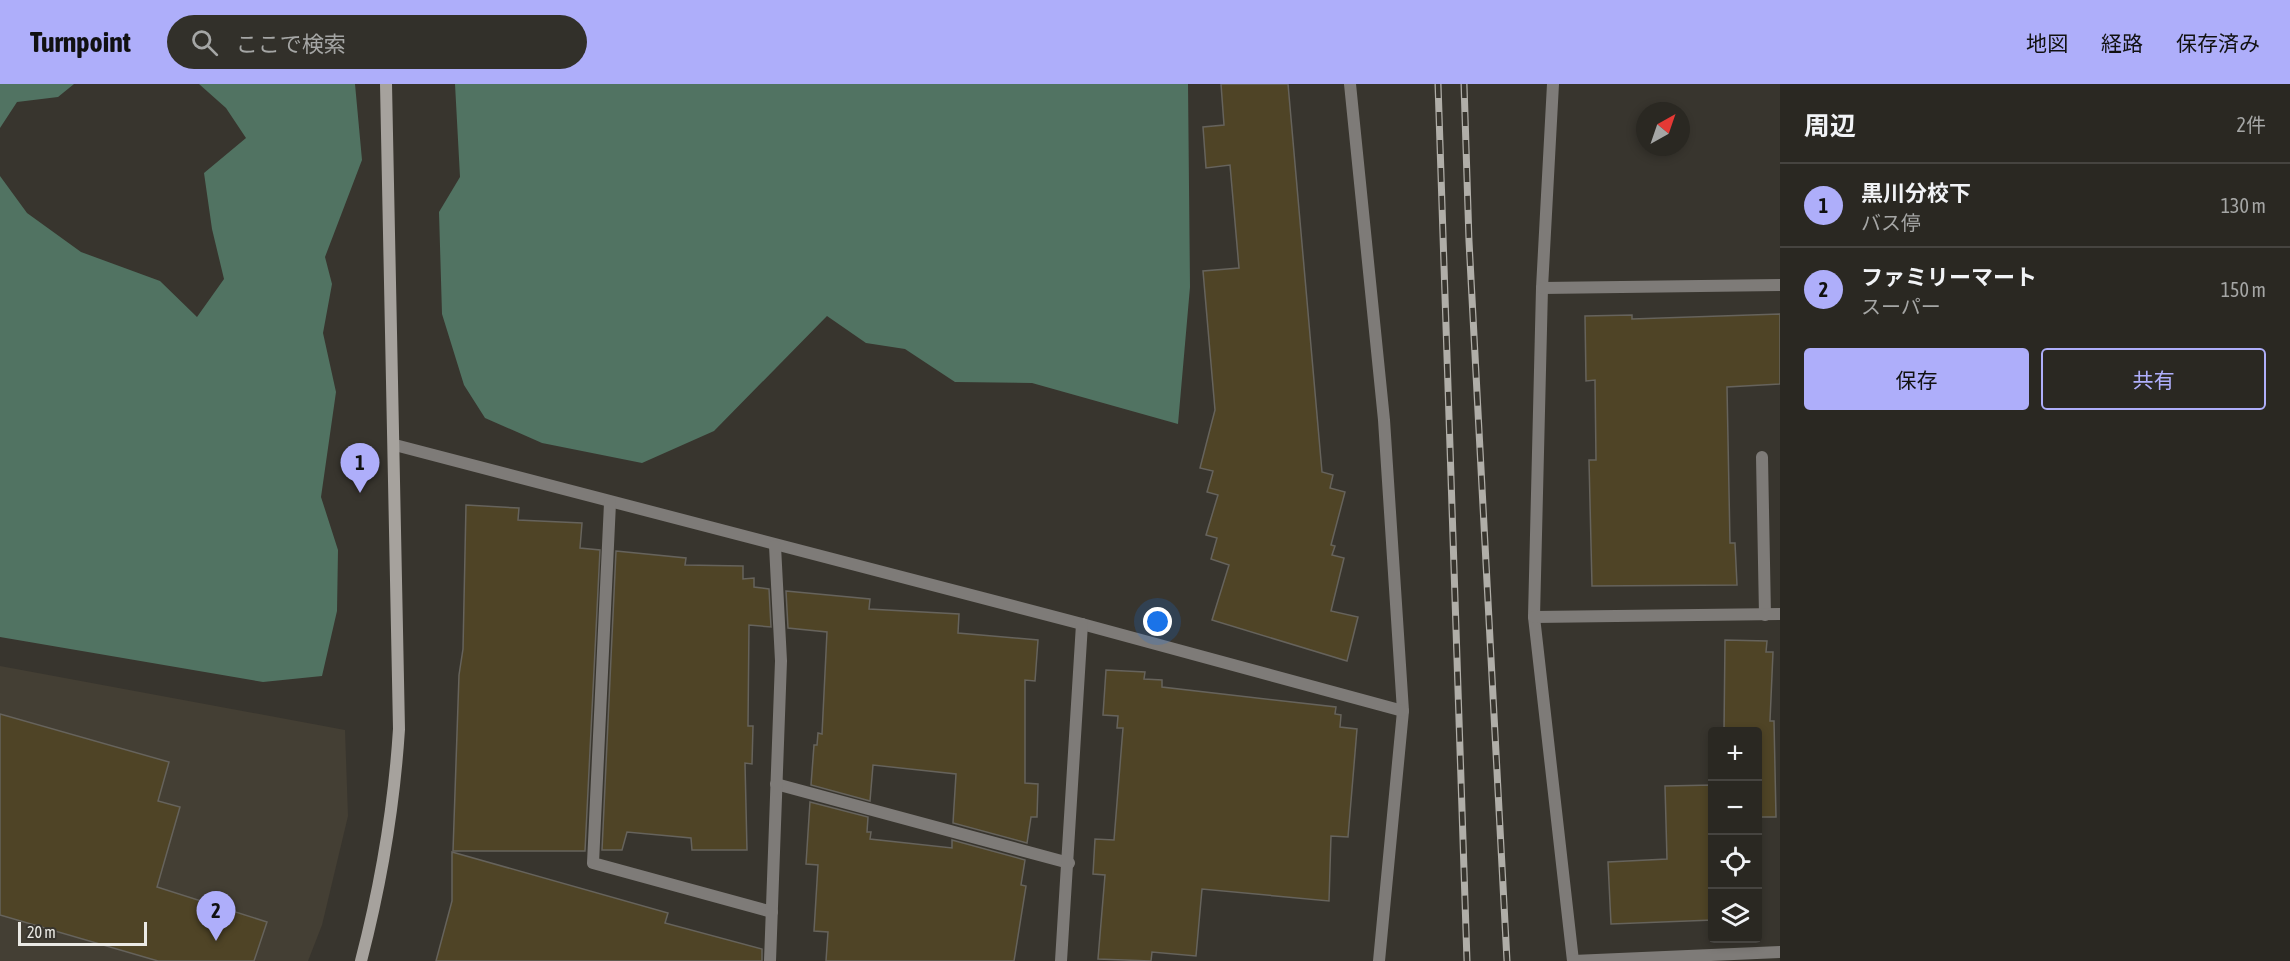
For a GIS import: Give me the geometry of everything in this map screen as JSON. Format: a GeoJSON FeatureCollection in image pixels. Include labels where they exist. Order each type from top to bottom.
{"type":"FeatureCollection","features":[{"type":"Feature","properties":{"kind":"main road"},"geometry":{"type":"LineString","coordinates":[[361,961],[380,886],[396,783],[399,729],[386,84]]}},
{"type":"Feature","properties":{"kind":"street"},"geometry":{"type":"LineString","coordinates":[[1350,84],[1384,420],[1403,711],[1379,961]]}},
{"type":"Feature","properties":{"kind":"street"},"geometry":{"type":"LineString","coordinates":[[1553,84],[1542,288],[1534,617],[1573,961],[1780,952]]}},
{"type":"Feature","properties":{"kind":"street"},"geometry":{"type":"LineString","coordinates":[[1542,288],[1780,285]]}},
{"type":"Feature","properties":{"kind":"street"},"geometry":{"type":"LineString","coordinates":[[395,445],[775,546],[1082,624],[1403,711]]}},
{"type":"Feature","properties":{"kind":"street"},"geometry":{"type":"LineString","coordinates":[[1762,457],[1765,615]]}},
{"type":"Feature","properties":{"kind":"street"},"geometry":{"type":"LineString","coordinates":[[610,503],[593,863],[772,912]]}},
{"type":"Feature","properties":{"kind":"street"},"geometry":{"type":"LineString","coordinates":[[770,961],[782,661],[775,546]]}},
{"type":"Feature","properties":{"kind":"street"},"geometry":{"type":"LineString","coordinates":[[1534,617],[1780,615]]}},
{"type":"Feature","properties":{"kind":"street"},"geometry":{"type":"LineString","coordinates":[[1061,961],[1069,863],[1082,624]]}},
{"type":"Feature","properties":{"kind":"street"},"geometry":{"type":"LineString","coordinates":[[776,784],[1069,863]]}},
{"type":"Feature","properties":{"kind":"shaded area"},"geometry":{"type":"Polygon","coordinates":[[[0,666],[345,730],[348,816],[322,925],[308,961],[0,961],[0,666]]]}},
{"type":"Feature","properties":{"kind":"green space"},"geometry":{"type":"Polygon","coordinates":[[[0,84],[74,84],[58,97],[17,102],[0,128],[0,84]]]}},
{"type":"Feature","properties":{"kind":"green space"},"geometry":{"type":"Polygon","coordinates":[[[199,84],[355,84],[362,160],[325,257],[332,284],[323,333],[336,392],[321,497],[338,550],[337,611],[322,676],[263,682],[0,637],[0,176],[27,213],[81,252],[160,281],[197,317],[224,279],[212,229],[204,173],[246,138],[226,108],[199,84]]]}},
{"type":"Feature","properties":{"kind":"green space"},"geometry":{"type":"Polygon","coordinates":[[[455,84],[1188,84],[1190,287],[1178,424],[1032,383],[955,382],[905,349],[866,343],[827,316],[714,431],[642,463],[542,443],[485,418],[464,385],[442,314],[439,212],[460,177],[455,84]]]}},
{"type":"Feature","properties":{"kind":"building"},"geometry":{"type":"Polygon","coordinates":[[[1221,84],[1288,84],[1322,472],[1333,475],[1330,488],[1345,492],[1331,545],[1335,546],[1332,555],[1344,558],[1331,611],[1358,617],[1347,661],[1212,620],[1229,565],[1211,559],[1217,538],[1206,535],[1218,495],[1207,492],[1213,471],[1200,468],[1215,410],[1203,271],[1239,268],[1230,165],[1206,168],[1203,127],[1224,125],[1221,84]]]}},
{"type":"Feature","properties":{"kind":"building"},"geometry":{"type":"Polygon","coordinates":[[[1780,314],[1780,384],[1727,387],[1730,543],[1735,543],[1737,585],[1592,586],[1589,460],[1596,460],[1595,380],[1586,381],[1585,316],[1632,315],[1632,319],[1780,314]]]}},
{"type":"Feature","properties":{"kind":"building"},"geometry":{"type":"Polygon","coordinates":[[[466,505],[519,508],[518,520],[582,523],[580,548],[600,550],[585,851],[453,851],[459,675],[463,649],[466,505]]]}},
{"type":"Feature","properties":{"kind":"building"},"geometry":{"type":"Polygon","coordinates":[[[616,551],[686,558],[685,565],[743,566],[743,579],[754,578],[754,587],[769,589],[771,627],[749,625],[748,726],[753,726],[752,764],[745,763],[747,850],[692,850],[691,838],[627,832],[622,850],[602,850],[616,551]]]}},
{"type":"Feature","properties":{"kind":"building"},"geometry":{"type":"Polygon","coordinates":[[[786,591],[870,599],[869,609],[959,614],[958,633],[1038,640],[1035,681],[1025,680],[1025,783],[1038,784],[1037,817],[1031,817],[1027,843],[953,823],[956,774],[873,765],[870,801],[811,785],[814,745],[817,745],[818,733],[822,734],[827,632],[788,628],[786,591]]]}},
{"type":"Feature","properties":{"kind":"building"},"geometry":{"type":"Polygon","coordinates":[[[1725,640],[1767,641],[1766,652],[1773,652],[1770,721],[1774,721],[1776,817],[1762,817],[1762,727],[1724,727],[1725,640]]]}},
{"type":"Feature","properties":{"kind":"building"},"geometry":{"type":"Polygon","coordinates":[[[1106,670],[1145,672],[1144,679],[1162,680],[1162,687],[1336,707],[1335,714],[1341,715],[1340,727],[1357,729],[1348,837],[1331,836],[1329,901],[1202,889],[1196,956],[1152,952],[1151,961],[1098,959],[1105,875],[1093,874],[1095,839],[1114,840],[1123,728],[1117,728],[1118,716],[1103,715],[1106,670]]]}},
{"type":"Feature","properties":{"kind":"building"},"geometry":{"type":"Polygon","coordinates":[[[0,714],[169,762],[158,801],[180,807],[157,887],[267,922],[254,961],[158,961],[0,915],[0,714]]]}},
{"type":"Feature","properties":{"kind":"building"},"geometry":{"type":"Polygon","coordinates":[[[1708,785],[1708,920],[1611,924],[1608,862],[1667,859],[1665,786],[1708,785]]]}},
{"type":"Feature","properties":{"kind":"building"},"geometry":{"type":"Polygon","coordinates":[[[810,802],[868,817],[867,832],[871,832],[870,839],[952,848],[952,840],[1025,860],[1021,885],[1026,886],[1014,961],[826,961],[828,932],[814,931],[818,865],[806,864],[810,802]]]}},
{"type":"Feature","properties":{"kind":"building"},"geometry":{"type":"Polygon","coordinates":[[[452,852],[668,913],[665,923],[762,949],[762,961],[436,961],[452,901],[452,852]]]}},
{"type":"Feature","properties":{"kind":"railway"},"geometry":{"type":"LineString","coordinates":[[1438,84],[1467,961]]}},
{"type":"Feature","properties":{"kind":"railway"},"geometry":{"type":"LineString","coordinates":[[1464,84],[1469,241],[1507,961]]}},
{"type":"Feature","properties":{"kind":"place","name":"黒川分校下"},"geometry":{"type":"Point","coordinates":[360,493]}},
{"type":"Feature","properties":{"kind":"place","name":"ファミリーマート"},"geometry":{"type":"Point","coordinates":[216,941]}}]}
